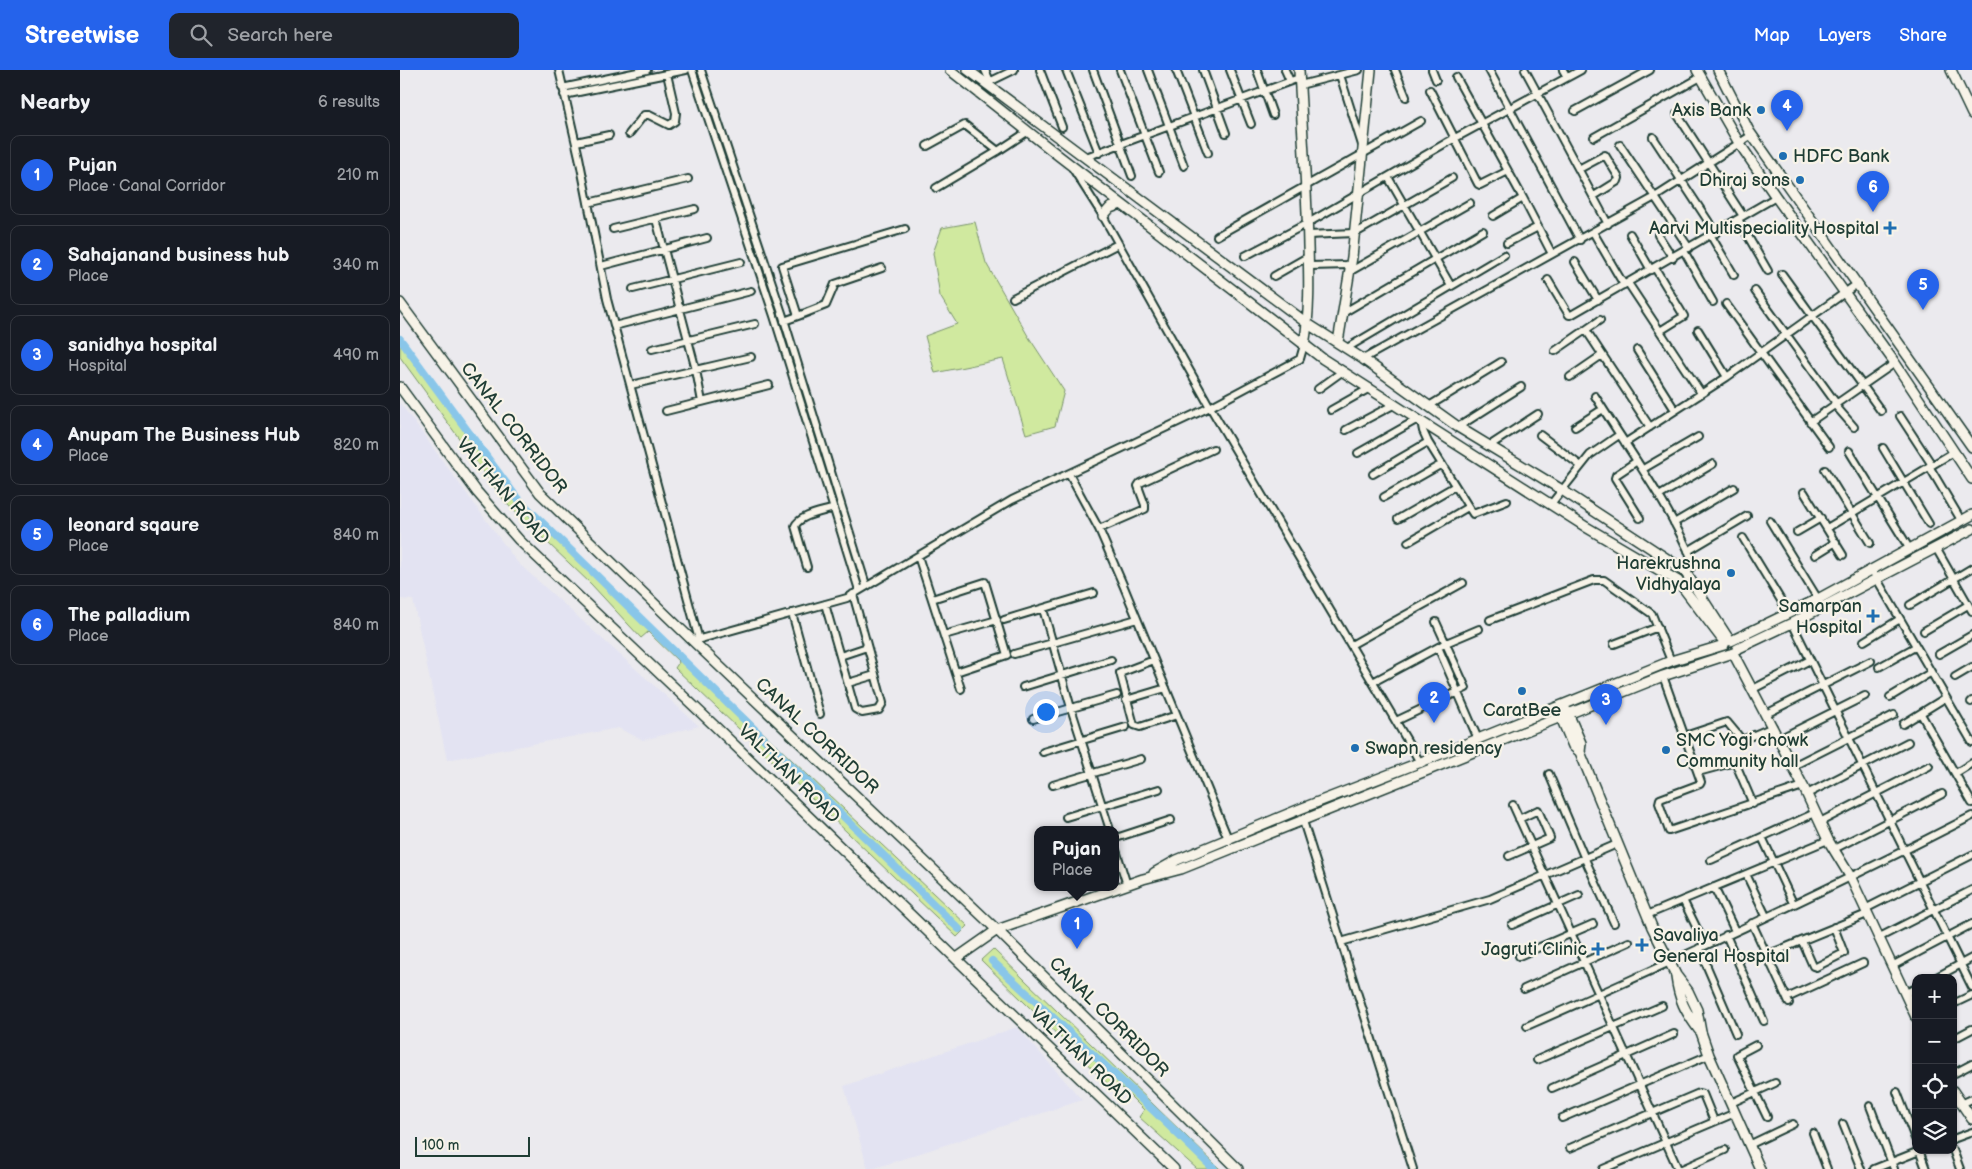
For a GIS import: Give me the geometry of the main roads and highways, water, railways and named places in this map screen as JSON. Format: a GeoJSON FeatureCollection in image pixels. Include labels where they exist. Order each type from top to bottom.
{"type":"FeatureCollection","features":[{"type":"Feature","properties":{"kind":"waterway"},"geometry":{"type":"LineString","coordinates":[[400,339],[517,498],[959,929]]}},
{"type":"Feature","properties":{"kind":"waterway"},"geometry":{"type":"LineString","coordinates":[[992,961],[1214,1169]]}},
{"type":"Feature","properties":{"kind":"place","name":"Axis Bank"},"geometry":{"type":"Point","coordinates":[1761,110]}},
{"type":"Feature","properties":{"kind":"place","name":"Anupam The Business Hub"},"geometry":{"type":"Point","coordinates":[1787,131]}},
{"type":"Feature","properties":{"kind":"place","name":"HDFC Bank"},"geometry":{"type":"Point","coordinates":[1783,156]}},
{"type":"Feature","properties":{"kind":"place","name":"Dhiraj sons"},"geometry":{"type":"Point","coordinates":[1800,180]}},
{"type":"Feature","properties":{"kind":"place","name":"The palladium"},"geometry":{"type":"Point","coordinates":[1873,212]}},
{"type":"Feature","properties":{"kind":"place","name":"Aarvi Multispeciality Hospital"},"geometry":{"type":"Point","coordinates":[1890,228]}},
{"type":"Feature","properties":{"kind":"place","name":"leonard sqaure"},"geometry":{"type":"Point","coordinates":[1923,310]}},
{"type":"Feature","properties":{"kind":"place","name":"Harekrushna Vidhyalaya"},"geometry":{"type":"Point","coordinates":[1731,573]}},
{"type":"Feature","properties":{"kind":"place","name":"Samarpan Hospital"},"geometry":{"type":"Point","coordinates":[1873,616]}},
{"type":"Feature","properties":{"kind":"place","name":"CaratBee"},"geometry":{"type":"Point","coordinates":[1522,691]}},
{"type":"Feature","properties":{"kind":"place","name":"Sahajanand business hub"},"geometry":{"type":"Point","coordinates":[1434,723]}},
{"type":"Feature","properties":{"kind":"place","name":"sanidhya hospital"},"geometry":{"type":"Point","coordinates":[1606,725]}},
{"type":"Feature","properties":{"kind":"place","name":"Swapn residency"},"geometry":{"type":"Point","coordinates":[1355,748]}},
{"type":"Feature","properties":{"kind":"place","name":"SMC Yogi chowk Community hall"},"geometry":{"type":"Point","coordinates":[1666,750]}},
{"type":"Feature","properties":{"kind":"place","name":"Savaliya General Hospital"},"geometry":{"type":"Point","coordinates":[1642,945]}},
{"type":"Feature","properties":{"kind":"place","name":"Pujan"},"geometry":{"type":"Point","coordinates":[1077,949]}},
{"type":"Feature","properties":{"kind":"place","name":"Jagruti Clinic"},"geometry":{"type":"Point","coordinates":[1598,949]}}]}
